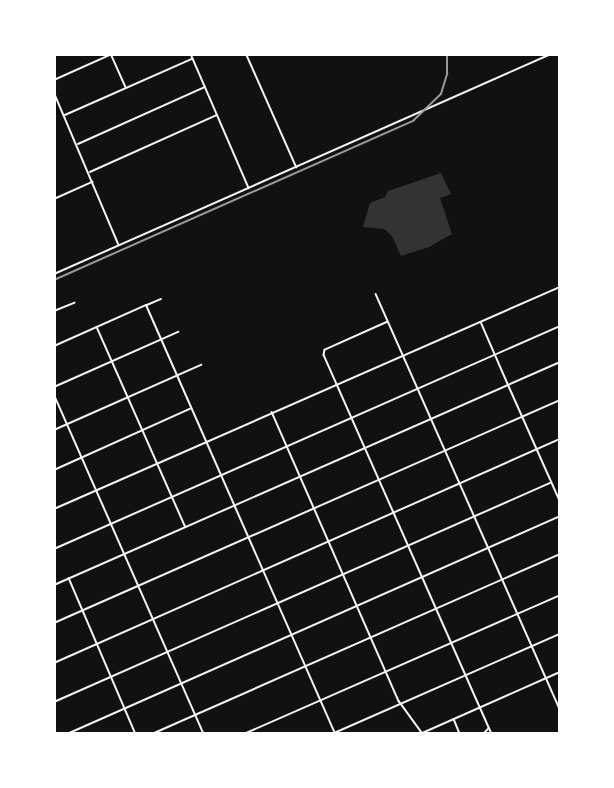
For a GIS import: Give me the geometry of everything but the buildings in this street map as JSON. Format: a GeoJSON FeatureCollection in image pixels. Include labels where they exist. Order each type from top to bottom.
{"type":"FeatureCollection","features":[{"type":"Feature","properties":{"kind":"street"},"geometry":{"type":"LineString","coordinates":[[54,80],[112,54],[126,88]]}},
{"type":"Feature","properties":{"kind":"street"},"geometry":{"type":"LineString","coordinates":[[191,54],[249,188]]}},
{"type":"Feature","properties":{"kind":"street"},"geometry":{"type":"LineString","coordinates":[[246,54],[296,167]]}},
{"type":"Feature","properties":{"kind":"street"},"geometry":{"type":"LineString","coordinates":[[54,274],[551,54]]}},
{"type":"Feature","properties":{"kind":"street"},"geometry":{"type":"LineString","coordinates":[[64,116],[193,59]]}},
{"type":"Feature","properties":{"kind":"street"},"geometry":{"type":"LineString","coordinates":[[77,144],[205,87]]}},
{"type":"Feature","properties":{"kind":"street"},"geometry":{"type":"LineString","coordinates":[[54,92],[119,246]]}},
{"type":"Feature","properties":{"kind":"street"},"geometry":{"type":"LineString","coordinates":[[89,172],[218,115]]}},
{"type":"Feature","properties":{"kind":"street"},"geometry":{"type":"LineString","coordinates":[[54,199],[92,182]]}},
{"type":"Feature","properties":{"kind":"street"},"geometry":{"type":"LineString","coordinates":[[54,509],[560,287]]}},
{"type":"Feature","properties":{"kind":"street"},"geometry":{"type":"LineString","coordinates":[[376,294],[560,710]]}},
{"type":"Feature","properties":{"kind":"street"},"geometry":{"type":"LineString","coordinates":[[54,346],[161,299]]}},
{"type":"Feature","properties":{"kind":"street"},"geometry":{"type":"LineString","coordinates":[[54,311],[74,303]]}},
{"type":"Feature","properties":{"kind":"street"},"geometry":{"type":"LineString","coordinates":[[146,305],[334,734],[560,634]]}},
{"type":"Feature","properties":{"kind":"street"},"geometry":{"type":"LineString","coordinates":[[480,321],[560,502]]}},
{"type":"Feature","properties":{"kind":"street"},"geometry":{"type":"LineString","coordinates":[[388,322],[324,352],[364,448],[492,734]]}},
{"type":"Feature","properties":{"kind":"street"},"geometry":{"type":"LineString","coordinates":[[54,549],[560,326]]}},
{"type":"Feature","properties":{"kind":"street"},"geometry":{"type":"LineString","coordinates":[[97,327],[186,527]]}},
{"type":"Feature","properties":{"kind":"street"},"geometry":{"type":"LineString","coordinates":[[54,387],[178,332]]}},
{"type":"Feature","properties":{"kind":"street"},"geometry":{"type":"LineString","coordinates":[[54,585],[560,362]]}},
{"type":"Feature","properties":{"kind":"street"},"geometry":{"type":"LineString","coordinates":[[54,430],[201,365]]}},
{"type":"Feature","properties":{"kind":"street"},"geometry":{"type":"LineString","coordinates":[[54,394],[204,734]]}},
{"type":"Feature","properties":{"kind":"street"},"geometry":{"type":"LineString","coordinates":[[54,623],[560,400]]}},
{"type":"Feature","properties":{"kind":"street"},"geometry":{"type":"LineString","coordinates":[[54,470],[192,409]]}},
{"type":"Feature","properties":{"kind":"street"},"geometry":{"type":"LineString","coordinates":[[272,412],[401,704],[421,734],[560,672]]}},
{"type":"Feature","properties":{"kind":"street"},"geometry":{"type":"LineString","coordinates":[[54,663],[560,439]]}},
{"type":"Feature","properties":{"kind":"street"},"geometry":{"type":"LineString","coordinates":[[54,702],[552,482]]}},
{"type":"Feature","properties":{"kind":"street"},"geometry":{"type":"LineString","coordinates":[[67,734],[560,516]]}},
{"type":"Feature","properties":{"kind":"street"},"geometry":{"type":"LineString","coordinates":[[152,734],[560,554]]}},
{"type":"Feature","properties":{"kind":"street"},"geometry":{"type":"LineString","coordinates":[[69,578],[136,734]]}},
{"type":"Feature","properties":{"kind":"street"},"geometry":{"type":"LineString","coordinates":[[244,734],[560,595]]}},
{"type":"Feature","properties":{"kind":"street"},"geometry":{"type":"LineString","coordinates":[[454,719],[460,734]]}},
{"type":"Feature","properties":{"kind":"street"},"geometry":{"type":"LineString","coordinates":[[483,734],[489,728]]}},
{"type":"Feature","properties":{"kind":"street"},"geometry":{"type":"LineString","coordinates":[[517,734],[531,734]]}},
{"type":"Feature","properties":{"kind":"shaded area"},"geometry":{"type":"Polygon","coordinates":[[[441,173],[451,194],[440,198],[452,234],[429,247],[401,256],[392,236],[384,229],[363,227],[370,203],[385,197],[388,191],[441,173]]]}},
{"type":"Feature","properties":{"kind":"railway"},"geometry":{"type":"LineString","coordinates":[[54,280],[413,121],[441,94],[447,74],[447,54]]}}]}
